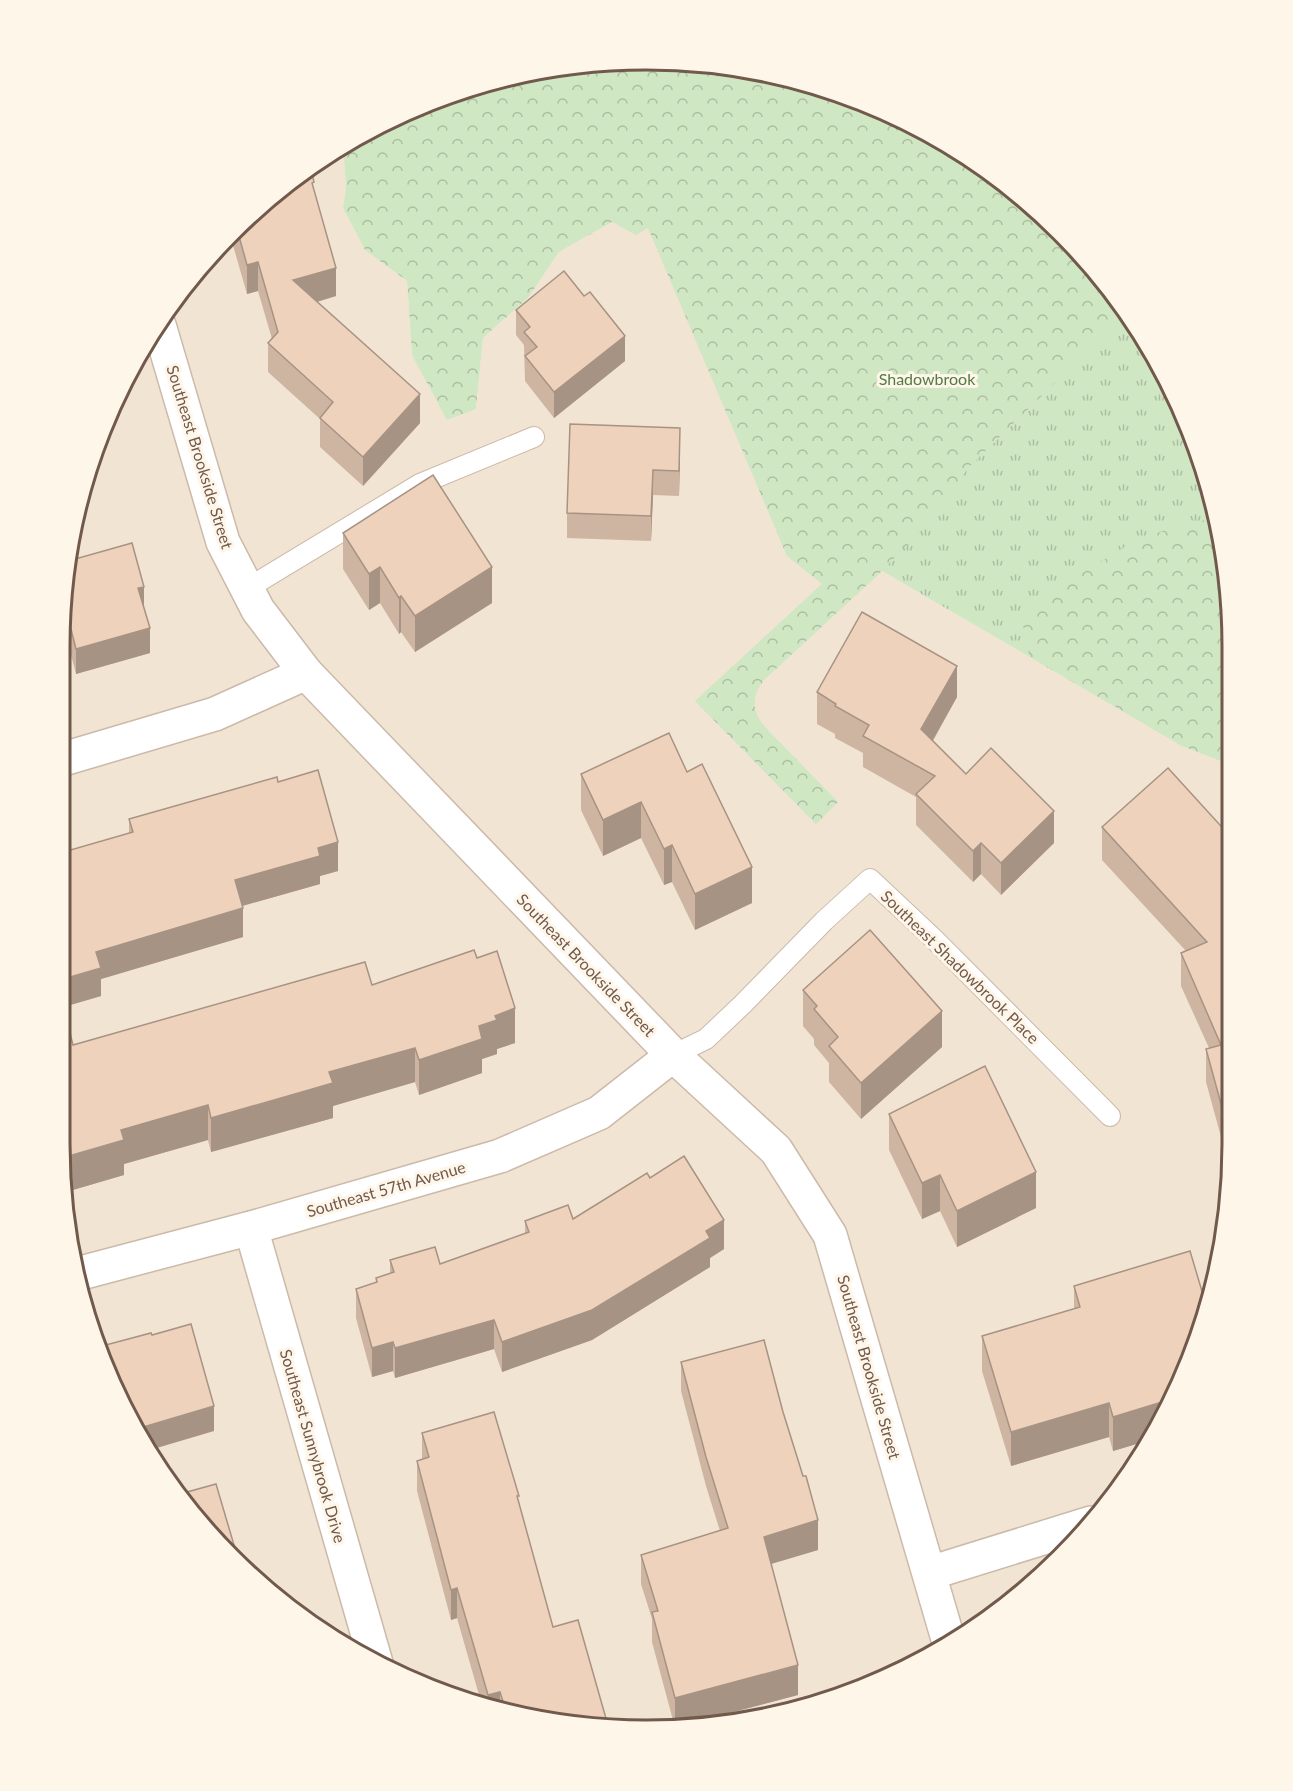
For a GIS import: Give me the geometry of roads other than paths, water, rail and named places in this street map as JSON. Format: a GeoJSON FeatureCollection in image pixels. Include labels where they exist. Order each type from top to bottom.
{"type":"FeatureCollection","features":[{"type":"Feature","properties":{"kind":"street","name":"Southeast Brookside Street"},"geometry":{"type":"LineString","coordinates":[[162,335],[223,542],[258,610],[306,673],[674,1055],[776,1150],[830,1235],[947,1635]]}},
{"type":"Feature","properties":{"kind":"street"},"geometry":{"type":"LineString","coordinates":[[70,757],[214,714],[306,673]]}},
{"type":"Feature","properties":{"kind":"street","name":"Southeast 57th Avenue"},"geometry":{"type":"LineString","coordinates":[[85,1272],[251,1228],[500,1156],[599,1113],[674,1055]]}},
{"type":"Feature","properties":{"kind":"street","name":"Southeast Sunnybrook Drive"},"geometry":{"type":"LineString","coordinates":[[251,1228],[372,1651]]}},
{"type":"Feature","properties":{"kind":"street"},"geometry":{"type":"LineString","coordinates":[[930,1573],[1077,1527]]}},
{"type":"Feature","properties":{"kind":"lane"},"geometry":{"type":"LineString","coordinates":[[248,588],[420,484],[534,437]]}},
{"type":"Feature","properties":{"kind":"lane","name":"Southeast Shadowbrook Place"},"geometry":{"type":"LineString","coordinates":[[674,1055],[706,1038],[743,1004],[824,921],[870,879],[935,940],[1110,1116]]}},
{"type":"Feature","properties":{"kind":"park label","name":"Shadowbrook"},"geometry":{"type":"Point","coordinates":[927,379]}}]}
